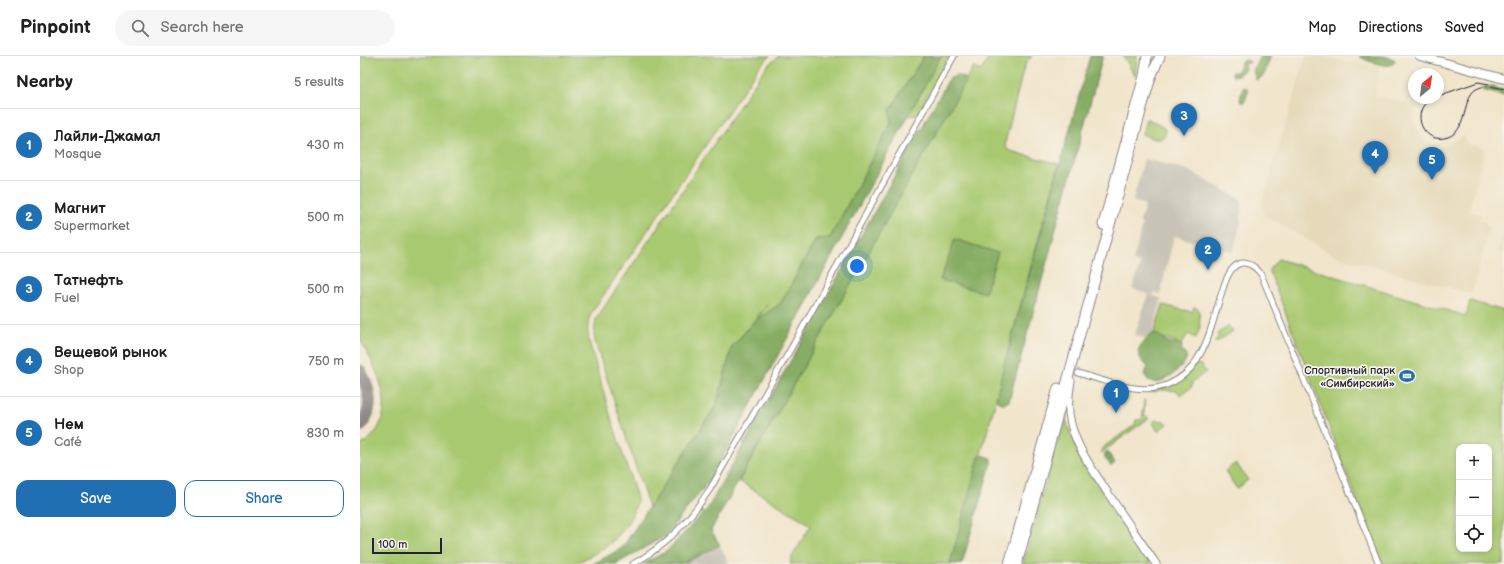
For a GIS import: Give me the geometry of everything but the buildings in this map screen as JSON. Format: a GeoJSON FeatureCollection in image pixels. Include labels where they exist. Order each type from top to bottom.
{"type":"FeatureCollection","features":[{"type":"Feature","properties":{"kind":"highway"},"geometry":{"type":"LineString","coordinates":[[1018,564],[1079,336],[1119,168],[1144,76],[1147,56]]}},
{"type":"Feature","properties":{"kind":"highway"},"geometry":{"type":"LineString","coordinates":[[1009,564],[1106,225],[1151,77],[1160,56]]}},
{"type":"Feature","properties":{"kind":"main road"},"geometry":{"type":"LineString","coordinates":[[1420,56],[1504,79]]}},
{"type":"Feature","properties":{"kind":"street"},"geometry":{"type":"LineString","coordinates":[[633,564],[672,537],[695,511],[710,490],[954,56]]}},
{"type":"Feature","properties":{"kind":"street"},"geometry":{"type":"LineString","coordinates":[[1078,373],[1138,389],[1168,385],[1184,375],[1198,359],[1207,340],[1226,281],[1232,269],[1241,263],[1254,266],[1261,274],[1379,564]]}},
{"type":"Feature","properties":{"kind":"street"},"geometry":{"type":"LineString","coordinates":[[1079,336],[1067,401],[1069,418],[1074,435],[1098,478],[1156,564]]}},
{"type":"Feature","properties":{"kind":"shaded area"},"geometry":{"type":"Polygon","coordinates":[[[1306,56],[1324,56],[1349,63],[1358,62],[1379,68],[1375,95],[1415,106],[1412,120],[1424,142],[1445,146],[1465,136],[1468,144],[1485,148],[1469,212],[1481,215],[1480,221],[1485,222],[1489,229],[1472,294],[1336,256],[1264,215],[1262,203],[1306,56]]]}},
{"type":"Feature","properties":{"kind":"shaded area"},"geometry":{"type":"Polygon","coordinates":[[[1144,159],[1188,170],[1242,200],[1241,223],[1233,252],[1174,236],[1160,294],[1155,293],[1153,295],[1132,289],[1141,264],[1133,261],[1142,225],[1140,222],[1145,205],[1133,201],[1144,159]]]}},
{"type":"Feature","properties":{"kind":"shaded area"},"geometry":{"type":"Polygon","coordinates":[[[1504,228],[1504,254],[1497,252],[1504,228]]]}},
{"type":"Feature","properties":{"kind":"shaded area"},"geometry":{"type":"Polygon","coordinates":[[[1148,294],[1162,299],[1150,340],[1135,335],[1148,294]]]}},
{"type":"Feature","properties":{"kind":"shaded area"},"geometry":{"type":"Polygon","coordinates":[[[720,545],[729,564],[682,564],[720,545]]]}},
{"type":"Feature","properties":{"kind":"green space"},"geometry":{"type":"Polygon","coordinates":[[[360,56],[770,56],[759,67],[590,315],[588,326],[589,341],[637,501],[630,519],[619,535],[606,546],[575,564],[360,564],[360,446],[373,435],[381,422],[384,409],[380,381],[360,339],[360,56]]]}},
{"type":"Feature","properties":{"kind":"green space"},"geometry":{"type":"Polygon","coordinates":[[[779,56],[924,56],[890,110],[891,123],[830,238],[816,239],[781,303],[756,320],[768,304],[732,347],[717,404],[649,508],[595,342],[594,335],[596,319],[763,71],[779,56]]]}},
{"type":"Feature","properties":{"kind":"green space"},"geometry":{"type":"Polygon","coordinates":[[[924,56],[941,56],[710,480],[665,536],[616,564],[593,564],[622,548],[717,404],[732,347],[756,320],[781,303],[816,239],[830,238],[891,123],[890,110],[924,56]]]}},
{"type":"Feature","properties":{"kind":"green space"},"geometry":{"type":"Polygon","coordinates":[[[941,56],[949,56],[917,115],[907,116],[941,56]]]}},
{"type":"Feature","properties":{"kind":"green space"},"geometry":{"type":"Polygon","coordinates":[[[990,56],[1032,56],[1026,63],[1023,71],[1005,143],[1006,148],[1010,151],[1059,164],[1003,369],[996,400],[950,564],[790,564],[792,557],[811,525],[739,481],[973,67],[981,71],[990,56]]]}},
{"type":"Feature","properties":{"kind":"green space"},"geometry":{"type":"Polygon","coordinates":[[[1090,56],[1103,56],[1009,401],[1004,404],[996,400],[1003,369],[1090,56]]]}},
{"type":"Feature","properties":{"kind":"green space"},"geometry":{"type":"Polygon","coordinates":[[[1123,56],[1137,56],[1135,76],[1123,56]]]}},
{"type":"Feature","properties":{"kind":"green space"},"geometry":{"type":"Polygon","coordinates":[[[1261,56],[1271,56],[1265,73],[1257,80],[1255,79],[1253,68],[1261,56]]]}},
{"type":"Feature","properties":{"kind":"green space"},"geometry":{"type":"Polygon","coordinates":[[[1359,56],[1383,56],[1394,59],[1395,61],[1390,65],[1384,65],[1369,61],[1359,56]]]}},
{"type":"Feature","properties":{"kind":"green space"},"geometry":{"type":"Polygon","coordinates":[[[1244,60],[1249,61],[1250,63],[1244,63],[1245,69],[1239,75],[1232,76],[1232,72],[1237,72],[1240,64],[1244,60]]]}},
{"type":"Feature","properties":{"kind":"green space"},"geometry":{"type":"Polygon","coordinates":[[[957,75],[967,79],[711,530],[720,545],[682,564],[643,564],[667,551],[708,508],[949,79],[957,75]]]}},
{"type":"Feature","properties":{"kind":"green space"},"geometry":{"type":"Polygon","coordinates":[[[1246,87],[1248,91],[1245,101],[1242,103],[1240,101],[1241,92],[1243,88],[1246,87]]]}},
{"type":"Feature","properties":{"kind":"green space"},"geometry":{"type":"Polygon","coordinates":[[[1486,87],[1504,90],[1504,96],[1482,90],[1486,87]]]}},
{"type":"Feature","properties":{"kind":"green space"},"geometry":{"type":"Polygon","coordinates":[[[1146,119],[1149,119],[1164,128],[1166,132],[1164,136],[1156,139],[1142,134],[1146,119]]]}},
{"type":"Feature","properties":{"kind":"green space"},"geometry":{"type":"Polygon","coordinates":[[[955,239],[998,253],[985,293],[940,280],[955,239]]]}},
{"type":"Feature","properties":{"kind":"green space","name":"Спортивный парк «Симбирский»"},"geometry":{"type":"Polygon","coordinates":[[[1278,259],[1466,316],[1470,301],[1504,311],[1504,564],[1382,564],[1369,529],[1369,525],[1367,526],[1269,270],[1278,259]]]}},
{"type":"Feature","properties":{"kind":"green space"},"geometry":{"type":"Polygon","coordinates":[[[1163,305],[1192,312],[1194,307],[1199,310],[1200,327],[1196,338],[1188,334],[1181,345],[1153,335],[1163,305]]]}},
{"type":"Feature","properties":{"kind":"green space"},"geometry":{"type":"Polygon","coordinates":[[[1229,326],[1233,331],[1216,343],[1214,341],[1219,337],[1217,334],[1229,326]]]}},
{"type":"Feature","properties":{"kind":"green space"},"geometry":{"type":"Polygon","coordinates":[[[1153,333],[1168,342],[1182,345],[1182,351],[1187,357],[1185,362],[1178,370],[1166,379],[1156,383],[1148,380],[1144,374],[1148,367],[1140,358],[1138,352],[1141,346],[1153,333]]]}},
{"type":"Feature","properties":{"kind":"green space"},"geometry":{"type":"Polygon","coordinates":[[[1197,364],[1201,365],[1206,372],[1192,382],[1192,387],[1180,395],[1178,391],[1160,390],[1151,393],[1150,390],[1166,386],[1197,364]]]}},
{"type":"Feature","properties":{"kind":"green space"},"geometry":{"type":"Polygon","coordinates":[[[1144,400],[1144,415],[1149,418],[1101,453],[1102,448],[1135,425],[1136,420],[1142,420],[1144,400]]]}},
{"type":"Feature","properties":{"kind":"green space"},"geometry":{"type":"Polygon","coordinates":[[[1065,417],[1076,445],[1090,471],[1106,498],[1151,564],[1023,564],[1065,417]]]}},
{"type":"Feature","properties":{"kind":"green space"},"geometry":{"type":"Polygon","coordinates":[[[1156,420],[1164,421],[1167,424],[1158,431],[1152,422],[1156,420]]]}},
{"type":"Feature","properties":{"kind":"green space"},"geometry":{"type":"Polygon","coordinates":[[[1107,451],[1115,463],[1111,466],[1105,458],[1105,453],[1107,451]]]}},
{"type":"Feature","properties":{"kind":"green space"},"geometry":{"type":"Polygon","coordinates":[[[983,455],[991,458],[991,463],[962,564],[950,564],[979,457],[983,455]]]}},
{"type":"Feature","properties":{"kind":"green space"},"geometry":{"type":"Polygon","coordinates":[[[1236,463],[1248,480],[1237,489],[1225,471],[1236,463]]]}},
{"type":"Feature","properties":{"kind":"taxiway"},"geometry":{"type":"LineString","coordinates":[[360,371],[366,385],[369,399],[368,413],[360,426]]}},
{"type":"Feature","properties":{"kind":"tram line"},"geometry":{"type":"LineString","coordinates":[[1444,94],[1478,82],[1489,84]]}},
{"type":"Feature","properties":{"kind":"tram line"},"geometry":{"type":"LineString","coordinates":[[1425,104],[1421,111],[1420,118],[1422,126],[1426,132],[1432,137],[1448,137],[1457,131],[1462,123],[1467,103],[1471,95],[1477,89],[1488,86],[1504,89]]}},
{"type":"Feature","properties":{"kind":"place","name":"Татнефть"},"geometry":{"type":"Point","coordinates":[1184,136]}},
{"type":"Feature","properties":{"kind":"place","name":"Вещевой рынок"},"geometry":{"type":"Point","coordinates":[1375,174]}},
{"type":"Feature","properties":{"kind":"place","name":"Нем"},"geometry":{"type":"Point","coordinates":[1432,180]}},
{"type":"Feature","properties":{"kind":"place","name":"Магнит"},"geometry":{"type":"Point","coordinates":[1208,270]}},
{"type":"Feature","properties":{"kind":"place","name":"Спортивный парк «Симбирский»"},"geometry":{"type":"Point","coordinates":[1407,376]}},
{"type":"Feature","properties":{"kind":"place","name":"Лайли-Джамал"},"geometry":{"type":"Point","coordinates":[1116,413]}}]}
